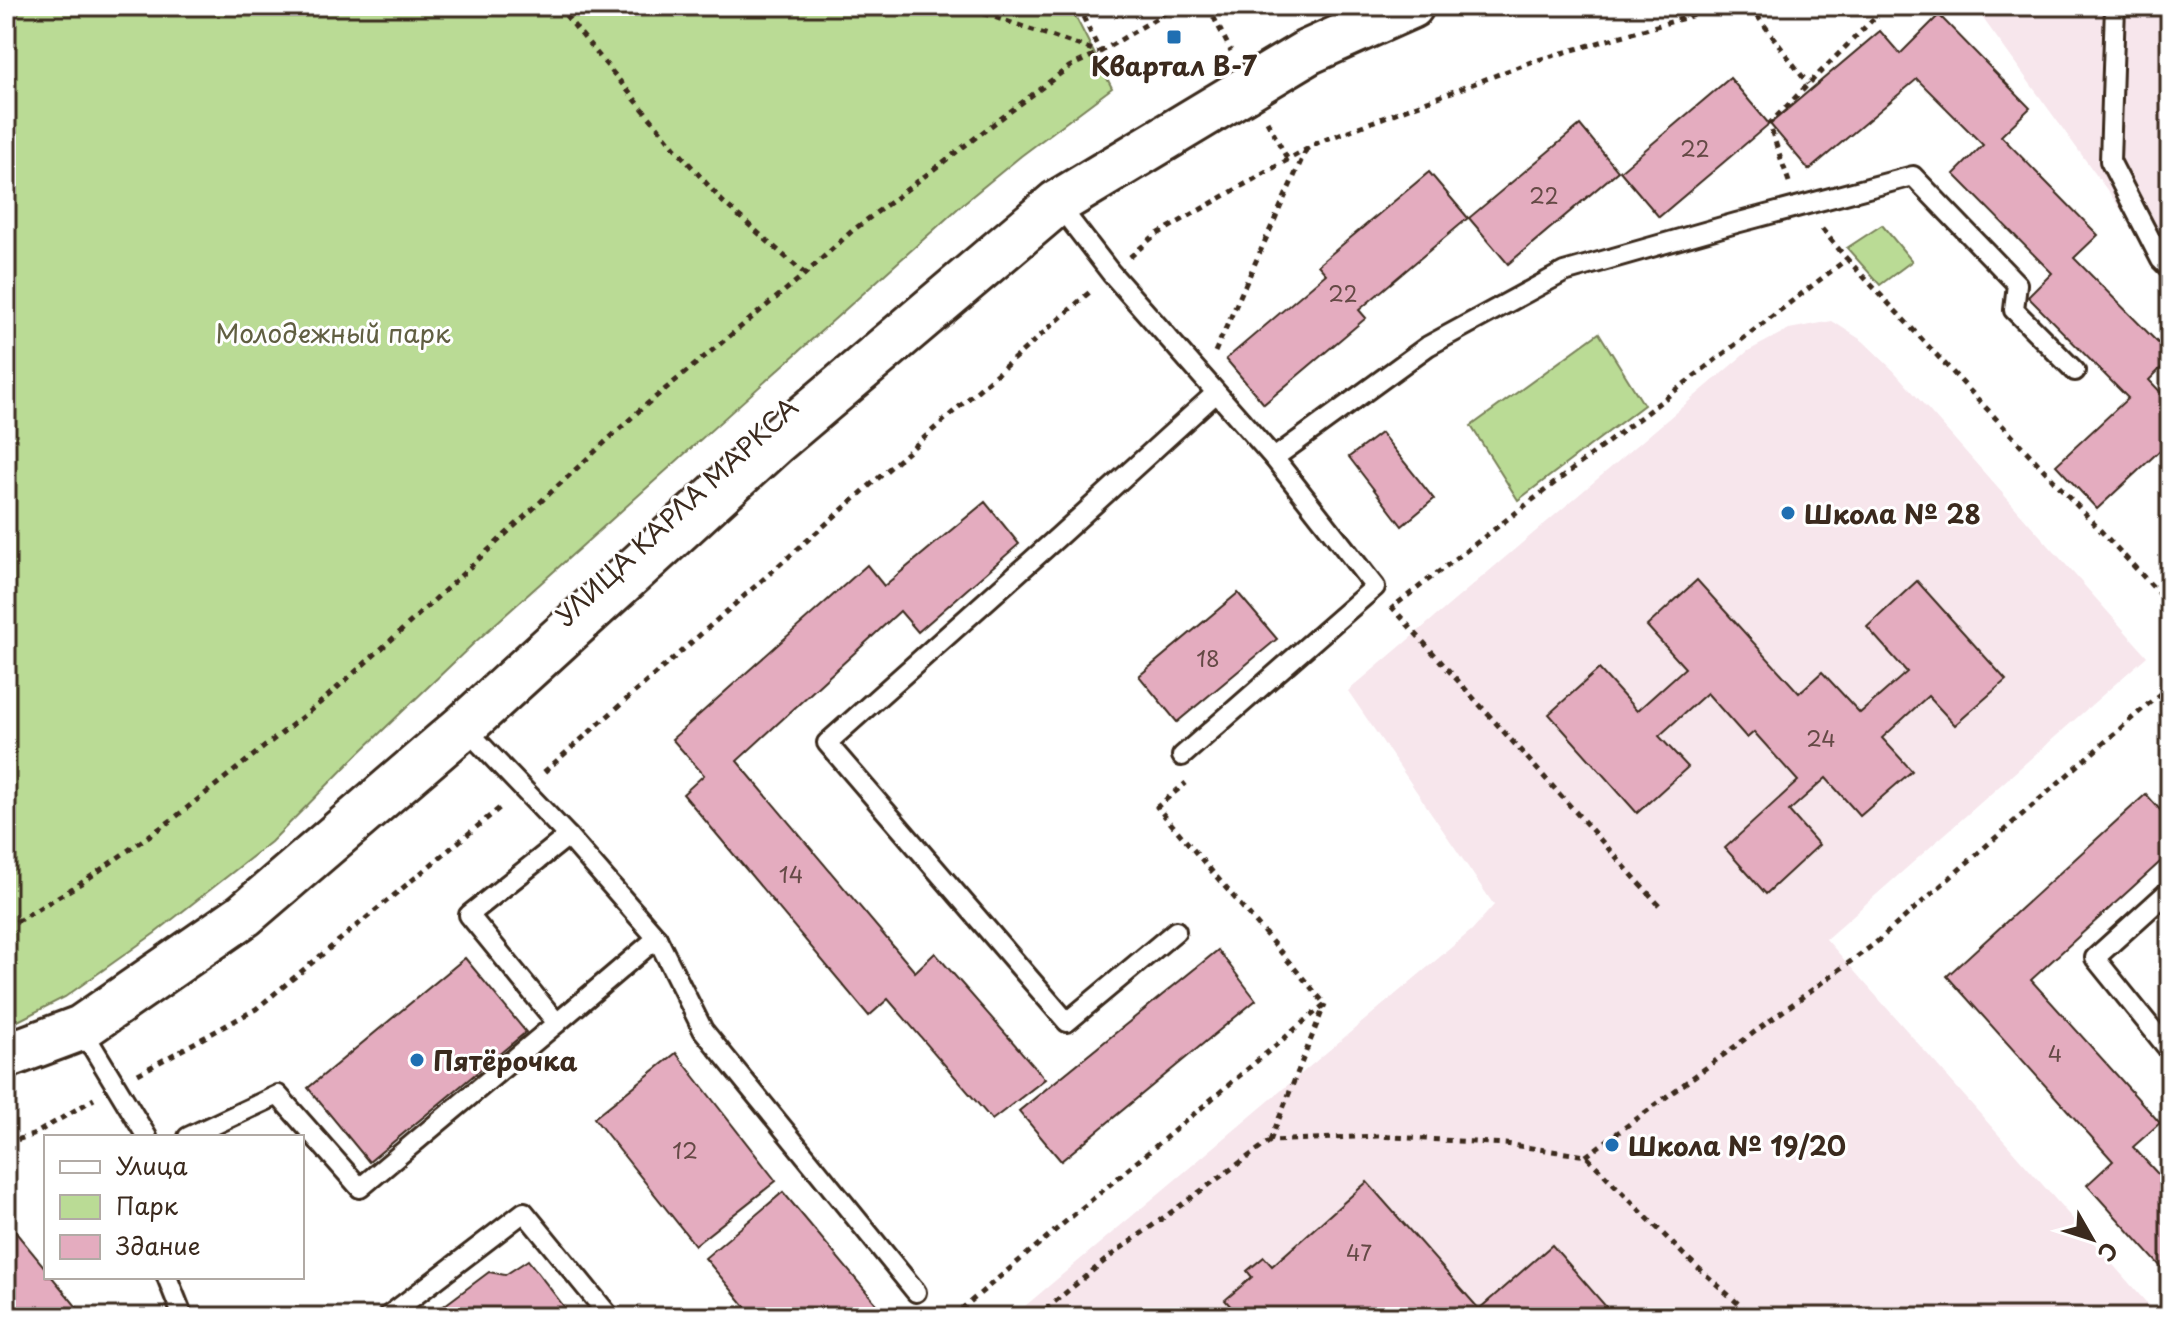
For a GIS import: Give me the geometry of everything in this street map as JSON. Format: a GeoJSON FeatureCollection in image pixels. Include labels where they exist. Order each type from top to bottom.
{"type":"FeatureCollection","features":[{"type":"Feature","properties":{"kind":"street","name":"УЛИЦА КАРЛА МАРКСА"},"geometry":{"type":"LineString","coordinates":[[6,1043],[81,1015],[229,908],[455,716],[763,428],[1044,189],[1155,117],[1306,34],[1366,6]]}},
{"type":"Feature","properties":{"kind":"street"},"geometry":{"type":"LineString","coordinates":[[6,1056],[81,1028],[244,915],[464,726],[774,443],[1057,203],[1308,52],[1411,6]]}},
{"type":"Feature","properties":{"kind":"lane"},"geometry":{"type":"LineString","coordinates":[[2115,6],[2110,161],[2161,260],[2170,269]]}},
{"type":"Feature","properties":{"kind":"lane"},"geometry":{"type":"LineString","coordinates":[[1274,458],[1428,346],[1564,272],[1913,176],[2017,284],[2014,310],[2075,371]]}},
{"type":"Feature","properties":{"kind":"lane"},"geometry":{"type":"LineString","coordinates":[[1057,203],[1111,273],[1274,458],[1375,587],[1182,756]]}},
{"type":"Feature","properties":{"kind":"lane"},"geometry":{"type":"LineString","coordinates":[[1176,931],[1067,1022],[827,743],[1216,393]]}},
{"type":"Feature","properties":{"kind":"lane"},"geometry":{"type":"LineString","coordinates":[[464,726],[568,836],[657,938],[703,1030],[916,1292]]}},
{"type":"Feature","properties":{"kind":"lane"},"geometry":{"type":"LineString","coordinates":[[557,1023],[469,915],[568,836]]}},
{"type":"Feature","properties":{"kind":"lane"},"geometry":{"type":"LineString","coordinates":[[2170,890],[2095,958],[2170,1051]]}},
{"type":"Feature","properties":{"kind":"lane"},"geometry":{"type":"LineString","coordinates":[[192,1135],[278,1095],[360,1188],[657,938]]}},
{"type":"Feature","properties":{"kind":"lane"},"geometry":{"type":"LineString","coordinates":[[81,1028],[146,1135]]}},
{"type":"Feature","properties":{"kind":"lane"},"geometry":{"type":"LineString","coordinates":[[387,1317],[524,1212],[610,1317]]}},
{"type":"Feature","properties":{"kind":"lane"},"geometry":{"type":"LineString","coordinates":[[168,1279],[183,1317]]}},
{"type":"Feature","properties":{"kind":"path"},"geometry":{"type":"LineString","coordinates":[[558,6],[723,202],[805,274]]}},
{"type":"Feature","properties":{"kind":"path"},"geometry":{"type":"LineString","coordinates":[[961,6],[1100,52]]}},
{"type":"Feature","properties":{"kind":"path"},"geometry":{"type":"LineString","coordinates":[[1078,6],[1100,52]]}},
{"type":"Feature","properties":{"kind":"path"},"geometry":{"type":"LineString","coordinates":[[6,928],[83,882],[173,819],[321,702],[641,409],[805,274],[852,231],[1069,67],[1177,6]]}},
{"type":"Feature","properties":{"kind":"path"},"geometry":{"type":"LineString","coordinates":[[6,1143],[33,1135],[256,1009],[584,738],[1154,236],[1333,137],[1531,62],[1726,6]]}},
{"type":"Feature","properties":{"kind":"path"},"geometry":{"type":"LineString","coordinates":[[1750,6],[1808,84]]}},
{"type":"Feature","properties":{"kind":"path"},"geometry":{"type":"LineString","coordinates":[[1793,193],[1769,124],[1886,6]]}},
{"type":"Feature","properties":{"kind":"path"},"geometry":{"type":"LineString","coordinates":[[1210,362],[1307,149]]}},
{"type":"Feature","properties":{"kind":"path"},"geometry":{"type":"LineString","coordinates":[[1381,617],[1847,259],[2170,605]]}},
{"type":"Feature","properties":{"kind":"path"},"geometry":{"type":"LineString","coordinates":[[1375,587],[1659,905]]}},
{"type":"Feature","properties":{"kind":"path"},"geometry":{"type":"LineString","coordinates":[[1586,1156],[1873,945],[2170,685]]}},
{"type":"Feature","properties":{"kind":"path"},"geometry":{"type":"LineString","coordinates":[[1192,777],[1157,807],[1325,1004]]}},
{"type":"Feature","properties":{"kind":"path"},"geometry":{"type":"LineString","coordinates":[[1036,1317],[1113,1254],[1270,1141],[1325,1004]]}},
{"type":"Feature","properties":{"kind":"path"},"geometry":{"type":"LineString","coordinates":[[952,1317],[1325,1004]]}},
{"type":"Feature","properties":{"kind":"path"},"geometry":{"type":"LineString","coordinates":[[1270,1141],[1377,1136],[1505,1144],[1586,1156],[1683,1254],[1753,1317]]}},
{"type":"Feature","properties":{"kind":"shaded area"},"geometry":{"type":"Polygon","coordinates":[[[1974,6],[2170,6],[2170,277],[1974,6]]]}},
{"type":"Feature","properties":{"kind":"shaded area"},"geometry":{"type":"Polygon","coordinates":[[[1832,321],[1863,341],[1893,370],[2147,656],[1826,939],[2159,1317],[1012,1317],[1472,930],[1494,905],[1348,691],[1748,351],[1789,329],[1832,321]]]}},
{"type":"Feature","properties":{"kind":"green space","name":"Молодежный парк"},"geometry":{"type":"Polygon","coordinates":[[[6,6],[1070,6],[1112,88],[965,202],[473,644],[271,842],[155,933],[65,997],[6,1027],[6,6]]]}},
{"type":"Feature","properties":{"kind":"green space"},"geometry":{"type":"Polygon","coordinates":[[[1882,225],[1912,261],[1880,285],[1847,248],[1882,225]]]}},
{"type":"Feature","properties":{"kind":"green space"},"geometry":{"type":"Polygon","coordinates":[[[1599,333],[1644,405],[1518,500],[1471,426],[1599,333]]]}},
{"type":"Feature","properties":{"kind":"building"},"geometry":{"type":"Polygon","coordinates":[[[1939,15],[2030,108],[2001,136],[2098,235],[2074,258],[2170,355],[2170,359],[2149,380],[2170,402],[2170,441],[2097,509],[2056,465],[2128,398],[2028,297],[2052,273],[1954,174],[1983,145],[1917,79],[1809,170],[1770,124],[1880,31],[1900,54],[1939,15]]]}},
{"type":"Feature","properties":{"kind":"building"},"geometry":{"type":"Polygon","coordinates":[[[1730,78],[1769,124],[1659,217],[1620,171],[1730,78]]]}},
{"type":"Feature","properties":{"kind":"building"},"geometry":{"type":"Polygon","coordinates":[[[1580,125],[1618,171],[1508,264],[1469,218],[1580,125]]]}},
{"type":"Feature","properties":{"kind":"building"},"geometry":{"type":"Polygon","coordinates":[[[1429,172],[1468,218],[1359,310],[1366,318],[1264,404],[1226,359],[1326,274],[1318,265],[1429,172]]]}},
{"type":"Feature","properties":{"kind":"building"},"geometry":{"type":"Polygon","coordinates":[[[1381,433],[1434,499],[1402,526],[1349,457],[1381,433]]]}},
{"type":"Feature","properties":{"kind":"building"},"geometry":{"type":"Polygon","coordinates":[[[985,502],[1019,544],[918,632],[900,611],[737,761],[915,972],[935,953],[1045,1079],[992,1120],[888,999],[869,1016],[683,794],[704,775],[672,739],[867,565],[884,586],[985,502]]]}},
{"type":"Feature","properties":{"kind":"building"},"geometry":{"type":"Polygon","coordinates":[[[1697,580],[1799,693],[1822,672],[1860,713],[1907,672],[1867,627],[1917,581],[2006,680],[1955,725],[1928,696],[1882,738],[1912,771],[1860,816],[1826,778],[1789,811],[1819,845],[1766,894],[1725,848],[1798,781],[1754,732],[1747,738],[1707,693],[1659,736],[1688,767],[1637,813],[1549,714],[1599,669],[1637,711],[1685,668],[1647,626],[1697,580]]]}},
{"type":"Feature","properties":{"kind":"building"},"geometry":{"type":"Polygon","coordinates":[[[1238,593],[1277,639],[1177,722],[1139,676],[1238,593]]]}},
{"type":"Feature","properties":{"kind":"building"},"geometry":{"type":"Polygon","coordinates":[[[2146,794],[2170,821],[2170,853],[2031,980],[2160,1123],[2133,1147],[2170,1187],[2170,1277],[2087,1185],[2113,1161],[1947,976],[2146,794]]]}},
{"type":"Feature","properties":{"kind":"building"},"geometry":{"type":"Polygon","coordinates":[[[1218,950],[1256,1000],[1061,1161],[1019,1111],[1218,950]]]}},
{"type":"Feature","properties":{"kind":"building","name":"Пятёрочка"},"geometry":{"type":"Polygon","coordinates":[[[465,958],[526,1032],[369,1162],[308,1088],[465,958]]]}},
{"type":"Feature","properties":{"kind":"building"},"geometry":{"type":"Polygon","coordinates":[[[676,1053],[776,1181],[695,1245],[594,1118],[676,1053]]]}},
{"type":"Feature","properties":{"kind":"building"},"geometry":{"type":"Polygon","coordinates":[[[1367,1182],[1479,1309],[1552,1245],[1615,1317],[1240,1317],[1225,1300],[1252,1277],[1247,1271],[1264,1257],[1272,1266],[1367,1182]]]}},
{"type":"Feature","properties":{"kind":"building"},"geometry":{"type":"Polygon","coordinates":[[[783,1192],[885,1314],[882,1317],[754,1317],[705,1258],[783,1192]]]}},
{"type":"Feature","properties":{"kind":"building"},"geometry":{"type":"Polygon","coordinates":[[[8,1223],[44,1267],[44,1279],[54,1279],[85,1317],[7,1317],[8,1223]]]}},
{"type":"Feature","properties":{"kind":"building"},"geometry":{"type":"Polygon","coordinates":[[[528,1260],[572,1317],[429,1317],[489,1272],[505,1275],[528,1260]]]}},
{"type":"Feature","properties":{"kind":"place","name":"Квартал В-7"},"geometry":{"type":"Point","coordinates":[1174,37]}},
{"type":"Feature","properties":{"kind":"place","name":"Школа № 28"},"geometry":{"type":"Point","coordinates":[1788,513]}},
{"type":"Feature","properties":{"kind":"place","name":"Пятёрочка"},"geometry":{"type":"Point","coordinates":[417,1060]}},
{"type":"Feature","properties":{"kind":"place","name":"Школа № 19/20"},"geometry":{"type":"Point","coordinates":[1612,1145]}}]}
